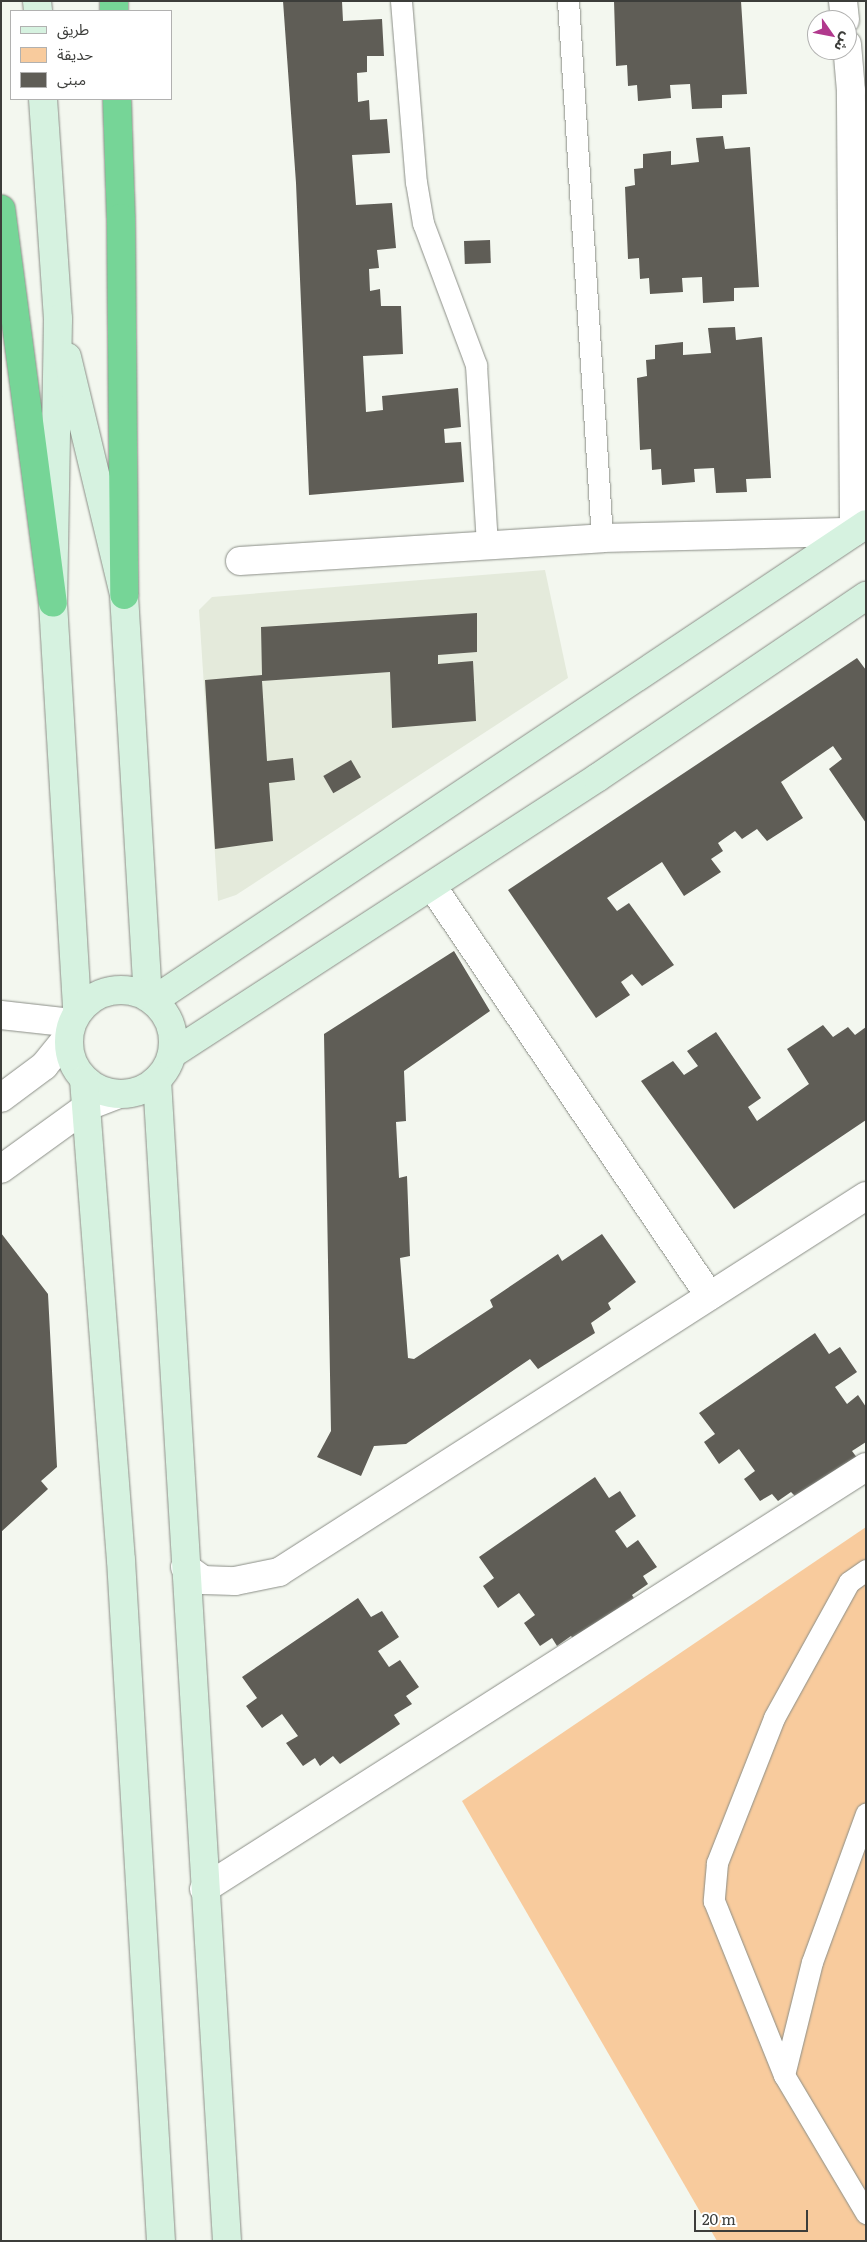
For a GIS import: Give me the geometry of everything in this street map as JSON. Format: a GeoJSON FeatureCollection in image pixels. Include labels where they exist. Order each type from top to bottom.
{"type":"FeatureCollection","features":[{"type":"Feature","properties":{"kind":"highway"},"geometry":{"type":"LineString","coordinates":[[117,100],[121,218],[124,595]]}},
{"type":"Feature","properties":{"kind":"highway"},"geometry":{"type":"LineString","coordinates":[[1,209],[53,603]]}},
{"type":"Feature","properties":{"kind":"street"},"geometry":{"type":"LineString","coordinates":[[851,60],[858,90],[860,528]]}},
{"type":"Feature","properties":{"kind":"street"},"geometry":{"type":"LineString","coordinates":[[43,100],[58,319],[53,603],[73,1024],[69,1052],[84,1080],[88,1106],[120,1550],[161,2241]]}},
{"type":"Feature","properties":{"kind":"street"},"geometry":{"type":"LineString","coordinates":[[58,319],[124,595],[151,999]]}},
{"type":"Feature","properties":{"kind":"street"},"geometry":{"type":"LineString","coordinates":[[240,561],[602,538],[860,528]]}},
{"type":"Feature","properties":{"kind":"street"},"geometry":{"type":"LineString","coordinates":[[151,999],[860,528]]}},
{"type":"Feature","properties":{"kind":"street"},"geometry":{"type":"LineString","coordinates":[[1,1169],[88,1106],[116,1095],[145,1089],[157,1080],[172,1054],[432,886],[866,596]]}},
{"type":"Feature","properties":{"kind":"street"},"geometry":{"type":"LineString","coordinates":[[432,886],[710,1296]]}},
{"type":"Feature","properties":{"kind":"street"},"geometry":{"type":"LineString","coordinates":[[1,1098],[44,1066],[92,998],[110,990],[130,990],[151,999],[170,1024],[172,1054]]}},
{"type":"Feature","properties":{"kind":"street"},"geometry":{"type":"LineString","coordinates":[[1,1015],[73,1024]]}},
{"type":"Feature","properties":{"kind":"street"},"geometry":{"type":"LineString","coordinates":[[84,1080],[99,1090],[116,1095]]}},
{"type":"Feature","properties":{"kind":"street"},"geometry":{"type":"LineString","coordinates":[[157,1080],[204,1889],[227,2241]]}},
{"type":"Feature","properties":{"kind":"street"},"geometry":{"type":"LineString","coordinates":[[185,1567],[203,1580],[235,1582],[279,1572],[866,1196]]}},
{"type":"Feature","properties":{"kind":"street"},"geometry":{"type":"LineString","coordinates":[[204,1889],[866,1467]]}},
{"type":"Feature","properties":{"kind":"lane"},"geometry":{"type":"LineString","coordinates":[[401,1],[416,182],[424,223],[476,366],[487,545]]}},
{"type":"Feature","properties":{"kind":"lane"},"geometry":{"type":"LineString","coordinates":[[568,1],[602,538]]}},
{"type":"Feature","properties":{"kind":"lane"},"geometry":{"type":"LineString","coordinates":[[860,1582],[774,1718],[717,1863],[714,1901],[784,2075],[866,2213]]}},
{"type":"Feature","properties":{"kind":"lane"},"geometry":{"type":"LineString","coordinates":[[784,2075],[812,1962],[866,1814]]}},
{"type":"Feature","properties":{"kind":"shaded area"},"geometry":{"type":"Polygon","coordinates":[[[545,570],[568,678],[236,895],[218,901],[199,610],[212,597],[545,570]]]}},
{"type":"Feature","properties":{"kind":"green space"},"geometry":{"type":"Polygon","coordinates":[[[866,1527],[866,2241],[717,2241],[462,1801],[866,1527]]]}},
{"type":"Feature","properties":{"kind":"building"},"geometry":{"type":"Polygon","coordinates":[[[283,1],[342,1],[343,21],[382,19],[384,56],[367,56],[367,72],[357,73],[358,102],[369,100],[370,120],[387,119],[390,153],[352,155],[356,205],[392,203],[396,248],[377,250],[379,268],[369,269],[370,291],[380,289],[381,306],[401,306],[403,354],[363,356],[366,412],[383,410],[382,396],[458,388],[461,427],[444,429],[445,443],[461,442],[464,482],[309,495],[296,183],[283,1]]]}},
{"type":"Feature","properties":{"kind":"building"},"geometry":{"type":"Polygon","coordinates":[[[614,1],[741,1],[747,94],[722,95],[722,108],[692,109],[690,84],[670,85],[671,98],[638,101],[637,85],[628,86],[627,65],[616,66],[614,1]]]}},
{"type":"Feature","properties":{"kind":"building"},"geometry":{"type":"Polygon","coordinates":[[[723,136],[725,149],[750,147],[759,287],[734,288],[734,301],[703,303],[702,277],[682,278],[683,292],[650,294],[649,278],[640,279],[639,258],[628,259],[625,187],[635,185],[634,169],[643,168],[643,154],[671,151],[671,165],[699,162],[696,138],[723,136]]]}},
{"type":"Feature","properties":{"kind":"building"},"geometry":{"type":"Polygon","coordinates":[[[490,240],[491,263],[465,264],[464,241],[490,240]]]}},
{"type":"Feature","properties":{"kind":"building"},"geometry":{"type":"Polygon","coordinates":[[[735,327],[736,340],[762,337],[771,478],[746,479],[747,492],[716,493],[714,468],[694,469],[695,482],[662,485],[661,469],[652,470],[651,449],[640,450],[637,378],[647,376],[646,360],[655,359],[655,345],[683,342],[683,355],[711,353],[708,328],[735,327]]]}},
{"type":"Feature","properties":{"kind":"building"},"geometry":{"type":"Polygon","coordinates":[[[477,613],[477,652],[438,655],[438,664],[473,661],[476,721],[392,728],[390,672],[262,681],[267,761],[293,758],[295,780],[269,783],[273,841],[215,849],[205,680],[262,675],[261,627],[477,613]]]}},
{"type":"Feature","properties":{"kind":"building"},"geometry":{"type":"Polygon","coordinates":[[[857,658],[866,670],[866,823],[829,769],[842,759],[833,746],[781,782],[803,818],[767,841],[757,829],[742,839],[735,831],[718,843],[723,851],[711,859],[721,872],[684,896],[662,862],[607,898],[617,911],[629,903],[674,965],[642,986],[632,974],[621,982],[630,995],[596,1018],[508,890],[857,658]]]}},
{"type":"Feature","properties":{"kind":"building"},"geometry":{"type":"Polygon","coordinates":[[[351,760],[361,777],[333,793],[323,776],[351,760]]]}},
{"type":"Feature","properties":{"kind":"building"},"geometry":{"type":"Polygon","coordinates":[[[454,951],[490,1011],[404,1071],[406,1121],[396,1122],[399,1178],[407,1176],[410,1256],[400,1258],[408,1358],[414,1359],[493,1307],[490,1300],[558,1254],[562,1261],[602,1234],[636,1282],[608,1303],[611,1309],[591,1323],[595,1333],[538,1369],[530,1359],[406,1444],[374,1446],[361,1476],[317,1457],[331,1431],[324,1034],[454,951]]]}},
{"type":"Feature","properties":{"kind":"building"},"geometry":{"type":"Polygon","coordinates":[[[823,1025],[833,1037],[848,1027],[855,1035],[866,1027],[866,1120],[734,1209],[641,1081],[673,1061],[684,1075],[698,1066],[687,1051],[716,1032],[761,1098],[748,1107],[757,1121],[809,1084],[787,1049],[823,1025]]]}},
{"type":"Feature","properties":{"kind":"building"},"geometry":{"type":"Polygon","coordinates":[[[1,1233],[48,1294],[57,1467],[41,1481],[48,1489],[1,1532],[1,1233]]]}},
{"type":"Feature","properties":{"kind":"building"},"geometry":{"type":"Polygon","coordinates":[[[815,1333],[829,1354],[840,1347],[857,1372],[835,1387],[847,1404],[858,1395],[866,1407],[866,1442],[852,1451],[858,1459],[798,1499],[791,1492],[778,1501],[772,1494],[760,1501],[744,1479],[755,1471],[739,1449],[719,1464],[704,1442],[715,1434],[699,1413],[815,1333]]]}},
{"type":"Feature","properties":{"kind":"building"},"geometry":{"type":"Polygon","coordinates":[[[595,1477],[609,1498],[620,1491],[636,1516],[615,1531],[627,1548],[638,1540],[657,1567],[643,1576],[648,1584],[632,1595],[637,1603],[577,1643],[571,1636],[557,1646],[552,1638],[540,1646],[524,1623],[535,1615],[519,1593],[498,1608],[483,1586],[494,1578],[479,1557],[595,1477]]]}},
{"type":"Feature","properties":{"kind":"building"},"geometry":{"type":"Polygon","coordinates":[[[358,1598],[371,1617],[382,1611],[399,1637],[378,1651],[389,1667],[400,1660],[419,1687],[406,1696],[412,1704],[394,1715],[400,1724],[340,1764],[333,1756],[320,1766],[315,1758],[303,1766],[286,1743],[298,1736],[282,1714],[262,1728],[246,1706],[257,1698],[242,1677],[358,1598]]]}}]}
